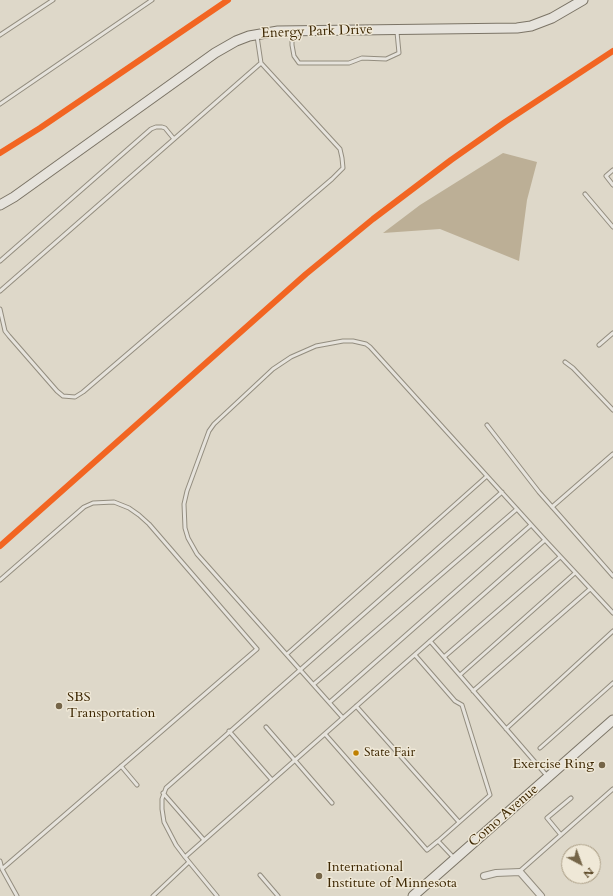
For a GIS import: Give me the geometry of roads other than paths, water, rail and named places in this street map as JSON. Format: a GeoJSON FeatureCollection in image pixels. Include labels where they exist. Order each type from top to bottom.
{"type":"FeatureCollection","features":[{"type":"Feature","properties":{"kind":"street","name":"Energy Park Drive"},"geometry":{"type":"LineString","coordinates":[[0,205],[14,197],[215,53],[236,41],[257,34],[278,31],[505,29],[524,27],[552,18],[584,0]]}},
{"type":"Feature","properties":{"kind":"street","name":"Como Avenue"},"geometry":{"type":"LineString","coordinates":[[413,896],[613,720]]}},
{"type":"Feature","properties":{"kind":"street"},"geometry":{"type":"LineString","coordinates":[[484,876],[496,873],[520,872],[541,896]]}},
{"type":"Feature","properties":{"kind":"lane"},"geometry":{"type":"LineString","coordinates":[[0,35],[53,0]]}},
{"type":"Feature","properties":{"kind":"lane"},"geometry":{"type":"LineString","coordinates":[[0,104],[152,0]]}},
{"type":"Feature","properties":{"kind":"lane"},"geometry":{"type":"LineString","coordinates":[[292,31],[294,56],[299,63],[348,63],[362,58],[386,59],[399,53],[397,30]]}},
{"type":"Feature","properties":{"kind":"lane"},"geometry":{"type":"LineString","coordinates":[[0,309],[5,330],[9,336],[57,391],[63,396],[75,397],[83,392],[343,168],[340,149],[261,63],[257,34]]}},
{"type":"Feature","properties":{"kind":"lane"},"geometry":{"type":"LineString","coordinates":[[0,291],[261,63]]}},
{"type":"Feature","properties":{"kind":"lane"},"geometry":{"type":"LineString","coordinates":[[0,261],[151,129],[156,127],[165,128],[174,139]]}},
{"type":"Feature","properties":{"kind":"lane"},"geometry":{"type":"LineString","coordinates":[[613,170],[606,176],[613,185]]}},
{"type":"Feature","properties":{"kind":"lane"},"geometry":{"type":"LineString","coordinates":[[585,194],[613,227]]}},
{"type":"Feature","properties":{"kind":"lane"},"geometry":{"type":"LineString","coordinates":[[599,345],[613,333]]}},
{"type":"Feature","properties":{"kind":"lane"},"geometry":{"type":"LineString","coordinates":[[343,718],[197,554],[188,538],[184,516],[184,504],[187,491],[209,431],[214,424],[273,369],[304,350],[343,341],[353,341],[366,344],[370,347],[613,613]]}},
{"type":"Feature","properties":{"kind":"lane"},"geometry":{"type":"LineString","coordinates":[[565,362],[574,368],[613,410]]}},
{"type":"Feature","properties":{"kind":"lane"},"geometry":{"type":"LineString","coordinates":[[487,425],[552,507],[613,576]]}},
{"type":"Feature","properties":{"kind":"lane"},"geometry":{"type":"LineString","coordinates":[[552,507],[613,454]]}},
{"type":"Feature","properties":{"kind":"lane"},"geometry":{"type":"LineString","coordinates":[[287,654],[488,476]]}},
{"type":"Feature","properties":{"kind":"lane"},"geometry":{"type":"LineString","coordinates":[[217,896],[185,857],[171,837],[164,822],[162,809],[163,793],[169,784],[502,492]]}},
{"type":"Feature","properties":{"kind":"lane"},"geometry":{"type":"LineString","coordinates":[[0,580],[84,507],[93,503],[114,502],[129,508],[149,524],[257,649],[2,869]]}},
{"type":"Feature","properties":{"kind":"lane"},"geometry":{"type":"LineString","coordinates":[[314,684],[517,509]]}},
{"type":"Feature","properties":{"kind":"lane"},"geometry":{"type":"LineString","coordinates":[[330,702],[531,525]]}},
{"type":"Feature","properties":{"kind":"lane"},"geometry":{"type":"LineString","coordinates":[[185,857],[545,540]]}},
{"type":"Feature","properties":{"kind":"lane"},"geometry":{"type":"LineString","coordinates":[[444,657],[560,556]]}},
{"type":"Feature","properties":{"kind":"lane"},"geometry":{"type":"LineString","coordinates":[[460,675],[575,573]]}},
{"type":"Feature","properties":{"kind":"lane"},"geometry":{"type":"LineString","coordinates":[[473,691],[590,589]]}},
{"type":"Feature","properties":{"kind":"lane"},"geometry":{"type":"LineString","coordinates":[[506,729],[613,631]]}},
{"type":"Feature","properties":{"kind":"lane"},"geometry":{"type":"LineString","coordinates":[[430,641],[548,777]]}},
{"type":"Feature","properties":{"kind":"lane"},"geometry":{"type":"LineString","coordinates":[[325,734],[427,850],[490,795],[462,705],[455,701],[414,655]]}},
{"type":"Feature","properties":{"kind":"lane"},"geometry":{"type":"LineString","coordinates":[[540,748],[613,683]]}},
{"type":"Feature","properties":{"kind":"lane"},"geometry":{"type":"LineString","coordinates":[[356,706],[459,822]]}},
{"type":"Feature","properties":{"kind":"lane"},"geometry":{"type":"LineString","coordinates":[[266,727],[332,803]]}},
{"type":"Feature","properties":{"kind":"lane"},"geometry":{"type":"LineString","coordinates":[[229,731],[272,780]]}},
{"type":"Feature","properties":{"kind":"lane"},"geometry":{"type":"LineString","coordinates":[[121,766],[137,785]]}},
{"type":"Feature","properties":{"kind":"lane"},"geometry":{"type":"LineString","coordinates":[[520,872],[613,789]]}},
{"type":"Feature","properties":{"kind":"lane"},"geometry":{"type":"LineString","coordinates":[[163,793],[204,840]]}},
{"type":"Feature","properties":{"kind":"lane"},"geometry":{"type":"LineString","coordinates":[[561,835],[547,818],[571,798]]}},
{"type":"Feature","properties":{"kind":"lane"},"geometry":{"type":"LineString","coordinates":[[438,840],[455,859]]}},
{"type":"Feature","properties":{"kind":"lane"},"geometry":{"type":"LineString","coordinates":[[0,861],[2,869],[17,896]]}},
{"type":"Feature","properties":{"kind":"lane"},"geometry":{"type":"LineString","coordinates":[[153,896],[189,862]]}},
{"type":"Feature","properties":{"kind":"lane"},"geometry":{"type":"LineString","coordinates":[[260,875],[278,896]]}},
{"type":"Feature","properties":{"kind":"place","name":"SBS Transportation"},"geometry":{"type":"Point","coordinates":[59,706]}},
{"type":"Feature","properties":{"kind":"place","name":"State Fair"},"geometry":{"type":"Point","coordinates":[356,753]}},
{"type":"Feature","properties":{"kind":"place","name":"Exercise Ring"},"geometry":{"type":"Point","coordinates":[602,765]}},
{"type":"Feature","properties":{"kind":"place","name":"International Institute of Minnesota"},"geometry":{"type":"Point","coordinates":[319,876]}}]}
